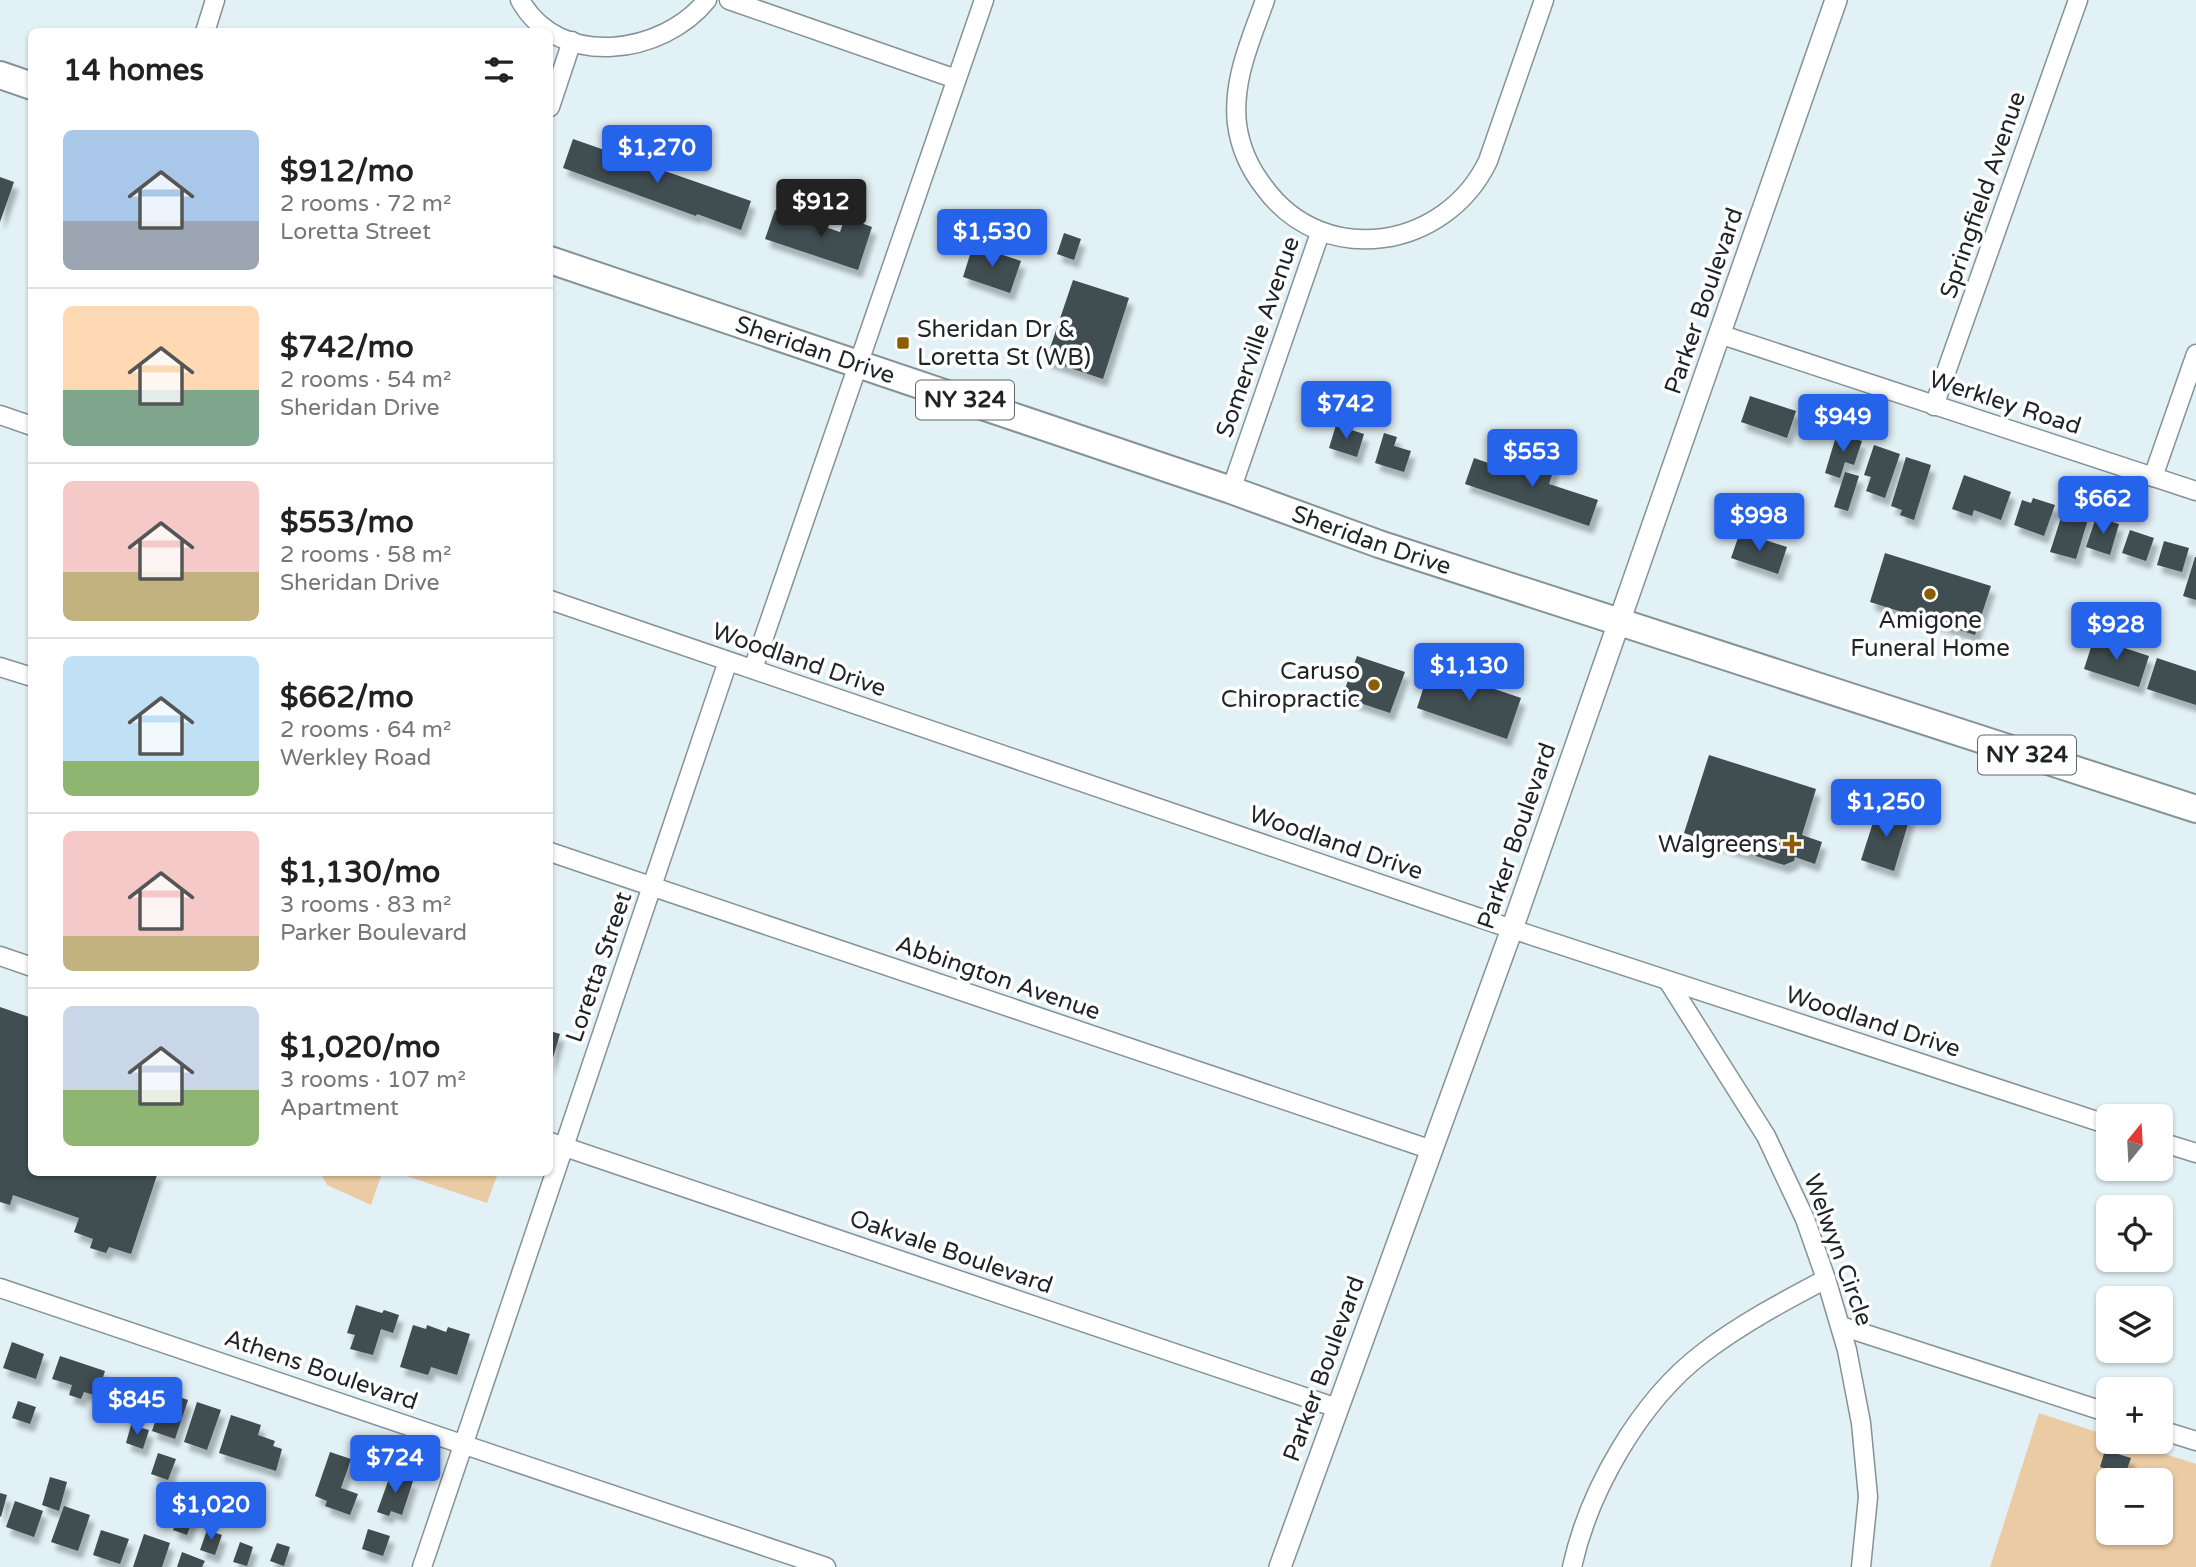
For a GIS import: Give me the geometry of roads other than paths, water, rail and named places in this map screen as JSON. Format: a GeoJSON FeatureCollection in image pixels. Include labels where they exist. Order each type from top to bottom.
{"type":"FeatureCollection","features":[{"type":"Feature","properties":{"kind":"main road"},"geometry":{"type":"LineString","coordinates":[[0,75],[28,85]]}},
{"type":"Feature","properties":{"kind":"main road","name":"Sheridan Drive"},"geometry":{"type":"LineString","coordinates":[[553,261],[1231,491],[1379,544],[2196,809]]}},
{"type":"Feature","properties":{"kind":"street"},"geometry":{"type":"LineString","coordinates":[[206,28],[215,0]]}},
{"type":"Feature","properties":{"kind":"street"},"geometry":{"type":"LineString","coordinates":[[520,0],[539,23],[548,28]]}},
{"type":"Feature","properties":{"kind":"street"},"geometry":{"type":"LineString","coordinates":[[553,31],[572,41],[593,46],[614,48],[638,45],[661,37],[683,24],[707,0]]}},
{"type":"Feature","properties":{"kind":"street"},"geometry":{"type":"LineString","coordinates":[[729,0],[956,79]]}},
{"type":"Feature","properties":{"kind":"street"},"geometry":{"type":"LineString","coordinates":[[753,669],[984,0]]}},
{"type":"Feature","properties":{"kind":"street"},"geometry":{"type":"LineString","coordinates":[[1265,0],[1238,77],[1235,104],[1242,148],[1253,173],[1269,195],[1289,215],[1320,233]]}},
{"type":"Feature","properties":{"kind":"street","name":"Somerville Avenue"},"geometry":{"type":"LineString","coordinates":[[1231,491],[1320,233],[1346,239],[1398,235],[1434,220],[1463,199],[1478,182],[1488,161],[1544,0]]}},
{"type":"Feature","properties":{"kind":"street","name":"Parker Boulevard"},"geometry":{"type":"LineString","coordinates":[[1279,1567],[1512,929],[1836,0]]}},
{"type":"Feature","properties":{"kind":"street","name":"Springfield Avenue"},"geometry":{"type":"LineString","coordinates":[[1934,406],[2078,0]]}},
{"type":"Feature","properties":{"kind":"street"},"geometry":{"type":"LineString","coordinates":[[553,98],[572,41]]}},
{"type":"Feature","properties":{"kind":"street","name":"Werkley Road"},"geometry":{"type":"LineString","coordinates":[[1719,334],[2196,491]]}},
{"type":"Feature","properties":{"kind":"street"},"geometry":{"type":"LineString","coordinates":[[2153,477],[2196,354]]}},
{"type":"Feature","properties":{"kind":"street"},"geometry":{"type":"LineString","coordinates":[[0,415],[28,425]]}},
{"type":"Feature","properties":{"kind":"street","name":"Woodland Drive"},"geometry":{"type":"LineString","coordinates":[[553,601],[1512,929],[2096,1121]]}},
{"type":"Feature","properties":{"kind":"street","name":"Loretta Street"},"geometry":{"type":"LineString","coordinates":[[557,1144],[651,887],[728,661]]}},
{"type":"Feature","properties":{"kind":"street"},"geometry":{"type":"LineString","coordinates":[[0,667],[28,676]]}},
{"type":"Feature","properties":{"kind":"street","name":"Abbington Avenue"},"geometry":{"type":"LineString","coordinates":[[553,853],[1432,1150]]}},
{"type":"Feature","properties":{"kind":"street"},"geometry":{"type":"LineString","coordinates":[[0,956],[28,966]]}},
{"type":"Feature","properties":{"kind":"street","name":"Welwyn Circle"},"geometry":{"type":"LineString","coordinates":[[1668,981],[1766,1136],[1805,1219],[1826,1279],[1841,1326],[1861,1423],[1868,1497],[1861,1567]]}},
{"type":"Feature","properties":{"kind":"street","name":"Oakvale Boulevard"},"geometry":{"type":"LineString","coordinates":[[557,1144],[1338,1408]]}},
{"type":"Feature","properties":{"kind":"street"},"geometry":{"type":"LineString","coordinates":[[2174,1146],[2196,1153]]}},
{"type":"Feature","properties":{"kind":"street","name":"Loretta Street"},"geometry":{"type":"LineString","coordinates":[[422,1567],[464,1444],[547,1176]]}},
{"type":"Feature","properties":{"kind":"street"},"geometry":{"type":"LineString","coordinates":[[1572,1567],[1580,1536],[1601,1487],[1641,1419],[1669,1384],[1703,1354],[1751,1321],[1826,1279]]}},
{"type":"Feature","properties":{"kind":"street","name":"Athens Boulevard"},"geometry":{"type":"LineString","coordinates":[[0,1288],[826,1567]]}},
{"type":"Feature","properties":{"kind":"street"},"geometry":{"type":"LineString","coordinates":[[1841,1326],[2096,1409]]}},
{"type":"Feature","properties":{"kind":"street"},"geometry":{"type":"LineString","coordinates":[[2173,1434],[2196,1441]]}},
{"type":"Feature","properties":{"kind":"place","name":"Sheridan Dr & Loretta St (WB)"},"geometry":{"type":"Point","coordinates":[903,343]}},
{"type":"Feature","properties":{"kind":"place","name":"Amigone Funeral Home"},"geometry":{"type":"Point","coordinates":[1930,594]}},
{"type":"Feature","properties":{"kind":"place","name":"Caruso Chiropractic"},"geometry":{"type":"Point","coordinates":[1374,685]}},
{"type":"Feature","properties":{"kind":"place","name":"Walgreens"},"geometry":{"type":"Point","coordinates":[1792,844]}}]}
